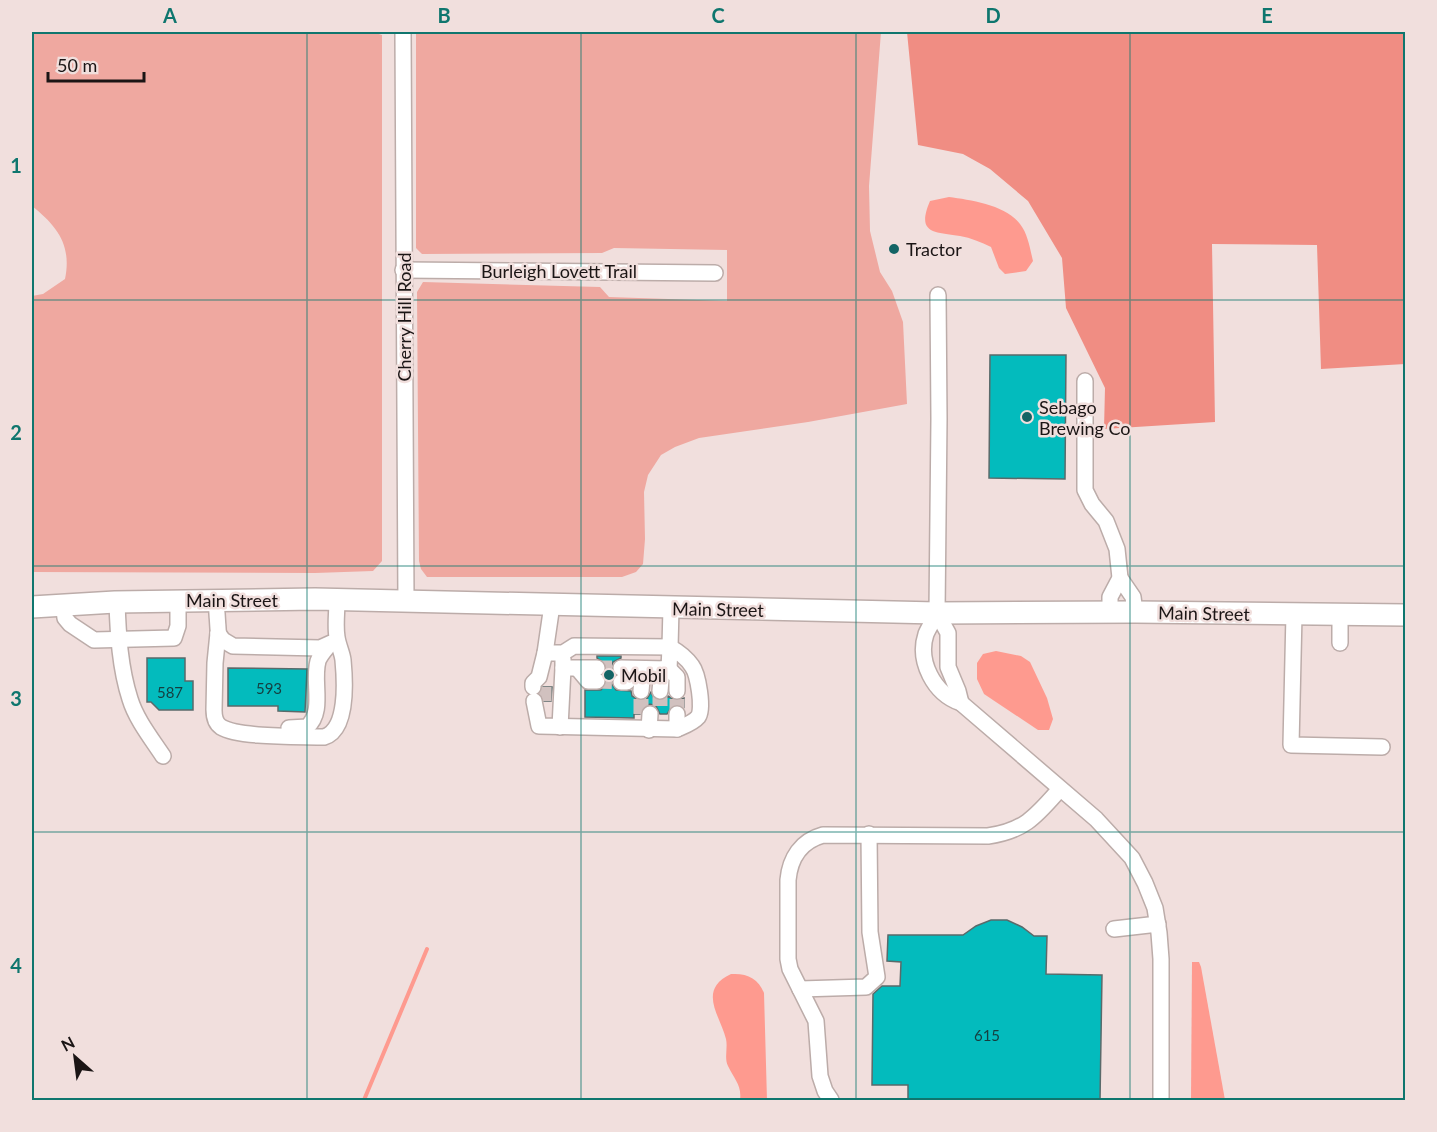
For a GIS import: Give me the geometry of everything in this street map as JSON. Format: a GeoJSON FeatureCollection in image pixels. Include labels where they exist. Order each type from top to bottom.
{"type":"FeatureCollection","features":[{"type":"Feature","properties":{"kind":"highway","name":"Main Street"},"geometry":{"type":"LineString","coordinates":[[32,607],[63,603],[216,599],[937,613],[1135,612],[1406,615]]}},
{"type":"Feature","properties":{"kind":"street","name":"Cherry Hill Road"},"geometry":{"type":"LineString","coordinates":[[403,32],[406,602]]}},
{"type":"Feature","properties":{"kind":"street","name":"Burleigh Lovett Trail"},"geometry":{"type":"LineString","coordinates":[[403,270],[715,273]]}},
{"type":"Feature","properties":{"kind":"street"},"geometry":{"type":"LineString","coordinates":[[938,295],[937,613],[926,633],[925,663],[940,690],[948,698],[961,703],[1096,819],[1132,858],[1150,893],[1158,924],[1161,959],[1161,1101]]}},
{"type":"Feature","properties":{"kind":"street"},"geometry":{"type":"LineString","coordinates":[[1084,381],[1085,490],[1092,504],[1103,516],[1116,543],[1119,559],[1120,578],[1110,597],[1110,612]]}},
{"type":"Feature","properties":{"kind":"street"},"geometry":{"type":"LineString","coordinates":[[1120,578],[1133,597],[1135,612]]}},
{"type":"Feature","properties":{"kind":"street"},"geometry":{"type":"LineString","coordinates":[[216,599],[222,664],[221,711],[227,719],[235,723],[291,728],[309,726],[315,715],[318,660],[333,640],[337,600]]}},
{"type":"Feature","properties":{"kind":"street"},"geometry":{"type":"LineString","coordinates":[[63,603],[65,618],[80,632],[94,640],[174,638],[178,626],[178,600]]}},
{"type":"Feature","properties":{"kind":"street"},"geometry":{"type":"LineString","coordinates":[[117,602],[118,639],[130,699],[136,713],[163,756]]}},
{"type":"Feature","properties":{"kind":"street"},"geometry":{"type":"LineString","coordinates":[[545,653],[563,653],[574,646],[670,647],[683,655],[694,668],[702,706],[699,717],[688,725],[659,722],[539,726],[539,694],[552,605]]}},
{"type":"Feature","properties":{"kind":"street"},"geometry":{"type":"LineString","coordinates":[[621,675],[653,669],[670,647],[671,608]]}},
{"type":"Feature","properties":{"kind":"street"},"geometry":{"type":"LineString","coordinates":[[937,613],[948,633],[948,667],[961,703]]}},
{"type":"Feature","properties":{"kind":"street"},"geometry":{"type":"LineString","coordinates":[[1294,614],[1292,745],[1382,747]]}},
{"type":"Feature","properties":{"kind":"street"},"geometry":{"type":"LineString","coordinates":[[1340,614],[1340,643]]}},
{"type":"Feature","properties":{"kind":"street"},"geometry":{"type":"LineString","coordinates":[[218,633],[223,640],[233,646],[320,648],[333,640]]}},
{"type":"Feature","properties":{"kind":"street"},"geometry":{"type":"LineString","coordinates":[[218,633],[214,718],[218,724],[234,732],[330,736],[341,721],[343,711],[343,661],[333,640]]}},
{"type":"Feature","properties":{"kind":"street"},"geometry":{"type":"LineString","coordinates":[[560,727],[570,669],[563,653]]}},
{"type":"Feature","properties":{"kind":"street"},"geometry":{"type":"LineString","coordinates":[[570,669],[597,675]]}},
{"type":"Feature","properties":{"kind":"street"},"geometry":{"type":"LineString","coordinates":[[653,669],[659,691],[653,669]]}},
{"type":"Feature","properties":{"kind":"street"},"geometry":{"type":"LineString","coordinates":[[831,1101],[820,1076],[816,1021],[790,969],[788,959],[788,880],[792,861],[800,848],[815,837],[834,835],[988,836],[1010,832],[1028,822],[1060,789]]}},
{"type":"Feature","properties":{"kind":"street"},"geometry":{"type":"LineString","coordinates":[[800,989],[866,987],[877,977],[870,932],[869,834]]}},
{"type":"Feature","properties":{"kind":"street"},"geometry":{"type":"LineString","coordinates":[[1114,929],[1158,924]]}},
{"type":"Feature","properties":{"kind":"shaded area"},"geometry":{"type":"Polygon","coordinates":[[[32,32],[372,32],[382,35],[382,561],[373,571],[315,573],[32,572],[32,296],[43,294],[65,279],[67,267],[64,246],[60,237],[49,221],[32,206],[32,32]]]}},
{"type":"Feature","properties":{"kind":"shaded area"},"geometry":{"type":"Polygon","coordinates":[[[416,32],[881,32],[869,186],[870,231],[880,272],[892,291],[903,322],[907,404],[699,438],[661,455],[648,475],[644,492],[643,564],[636,572],[622,577],[427,577],[419,561],[417,292],[423,282],[600,287],[609,297],[727,301],[727,250],[614,248],[602,253],[422,254],[416,248],[416,32]]]}},
{"type":"Feature","properties":{"kind":"shaded area"},"geometry":{"type":"Polygon","coordinates":[[[907,32],[1405,32],[1405,364],[1321,369],[1317,245],[1212,244],[1215,422],[1104,429],[1105,388],[1066,308],[1062,258],[1028,201],[990,169],[963,154],[918,145],[907,32]]]}},
{"type":"Feature","properties":{"kind":"shaded area"},"geometry":{"type":"Polygon","coordinates":[[[949,197],[987,204],[1014,218],[1025,232],[1033,261],[1026,271],[1005,274],[999,268],[991,247],[968,238],[935,232],[926,226],[926,212],[930,201],[949,197]]]}},
{"type":"Feature","properties":{"kind":"shaded area"},"geometry":{"type":"Polygon","coordinates":[[[996,651],[1021,656],[1030,662],[1047,698],[1053,719],[1049,730],[1038,730],[984,694],[977,679],[977,663],[983,654],[996,651]]]}},
{"type":"Feature","properties":{"kind":"shaded area"},"geometry":{"type":"Polygon","coordinates":[[[1192,962],[1199,962],[1201,967],[1225,1100],[1191,1100],[1192,962]]]}},
{"type":"Feature","properties":{"kind":"shaded area"},"geometry":{"type":"Polygon","coordinates":[[[731,974],[742,974],[755,980],[764,993],[767,1100],[740,1100],[739,1086],[727,1063],[726,1039],[716,1012],[713,995],[721,980],[731,974]]]}},
{"type":"Feature","properties":{"kind":"building","name":"Sebago Brewing Co"},"geometry":{"type":"Polygon","coordinates":[[[990,355],[1066,355],[1065,479],[989,478],[990,355]]]}},
{"type":"Feature","properties":{"kind":"building"},"geometry":{"type":"Polygon","coordinates":[[[597,656],[621,656],[613,662],[611,667],[615,675],[611,683],[616,690],[631,691],[632,696],[640,701],[646,700],[651,692],[654,699],[659,701],[665,700],[668,696],[676,701],[684,698],[684,707],[678,704],[673,705],[667,714],[660,714],[656,706],[650,704],[642,708],[640,714],[634,714],[634,718],[585,717],[585,690],[601,690],[607,682],[604,675],[607,669],[606,664],[597,656]]]}},
{"type":"Feature","properties":{"kind":"building"},"geometry":{"type":"Polygon","coordinates":[[[147,658],[185,658],[185,681],[193,681],[193,710],[159,710],[151,702],[147,702],[147,658]]]}},
{"type":"Feature","properties":{"kind":"building"},"geometry":{"type":"Polygon","coordinates":[[[228,668],[307,669],[305,712],[278,711],[278,706],[228,706],[228,668]]]}},
{"type":"Feature","properties":{"kind":"building"},"geometry":{"type":"Polygon","coordinates":[[[543,687],[552,687],[551,701],[544,701],[540,694],[543,687]]]}},
{"type":"Feature","properties":{"kind":"building"},"geometry":{"type":"Polygon","coordinates":[[[991,920],[1007,920],[1034,936],[1047,936],[1046,974],[1102,975],[1100,1101],[908,1101],[908,1085],[872,1085],[873,994],[882,986],[900,986],[901,962],[887,961],[888,935],[963,935],[991,920]]]}},
{"type":"Feature","properties":{"kind":"waterway"},"geometry":{"type":"LineString","coordinates":[[364,1100],[427,949]]}},
{"type":"Feature","properties":{"kind":"tunnel"},"geometry":{"type":"LineString","coordinates":[[597,668],[621,668]]}},
{"type":"Feature","properties":{"kind":"tunnel"},"geometry":{"type":"LineString","coordinates":[[597,681],[621,682]]}},
{"type":"Feature","properties":{"kind":"tunnel"},"geometry":{"type":"LineString","coordinates":[[544,687],[544,701]]}},
{"type":"Feature","properties":{"kind":"tunnel"},"geometry":{"type":"LineString","coordinates":[[641,691],[641,714]]}},
{"type":"Feature","properties":{"kind":"tunnel"},"geometry":{"type":"LineString","coordinates":[[660,691],[660,714]]}},
{"type":"Feature","properties":{"kind":"tunnel"},"geometry":{"type":"LineString","coordinates":[[677,691],[677,714]]}},
{"type":"Feature","properties":{"kind":"place","name":"Tractor"},"geometry":{"type":"Point","coordinates":[894,249]}},
{"type":"Feature","properties":{"kind":"place","name":"Sebago Brewing Co"},"geometry":{"type":"Point","coordinates":[1027,417]}},
{"type":"Feature","properties":{"kind":"place","name":"Mobil"},"geometry":{"type":"Point","coordinates":[609,675]}}]}
